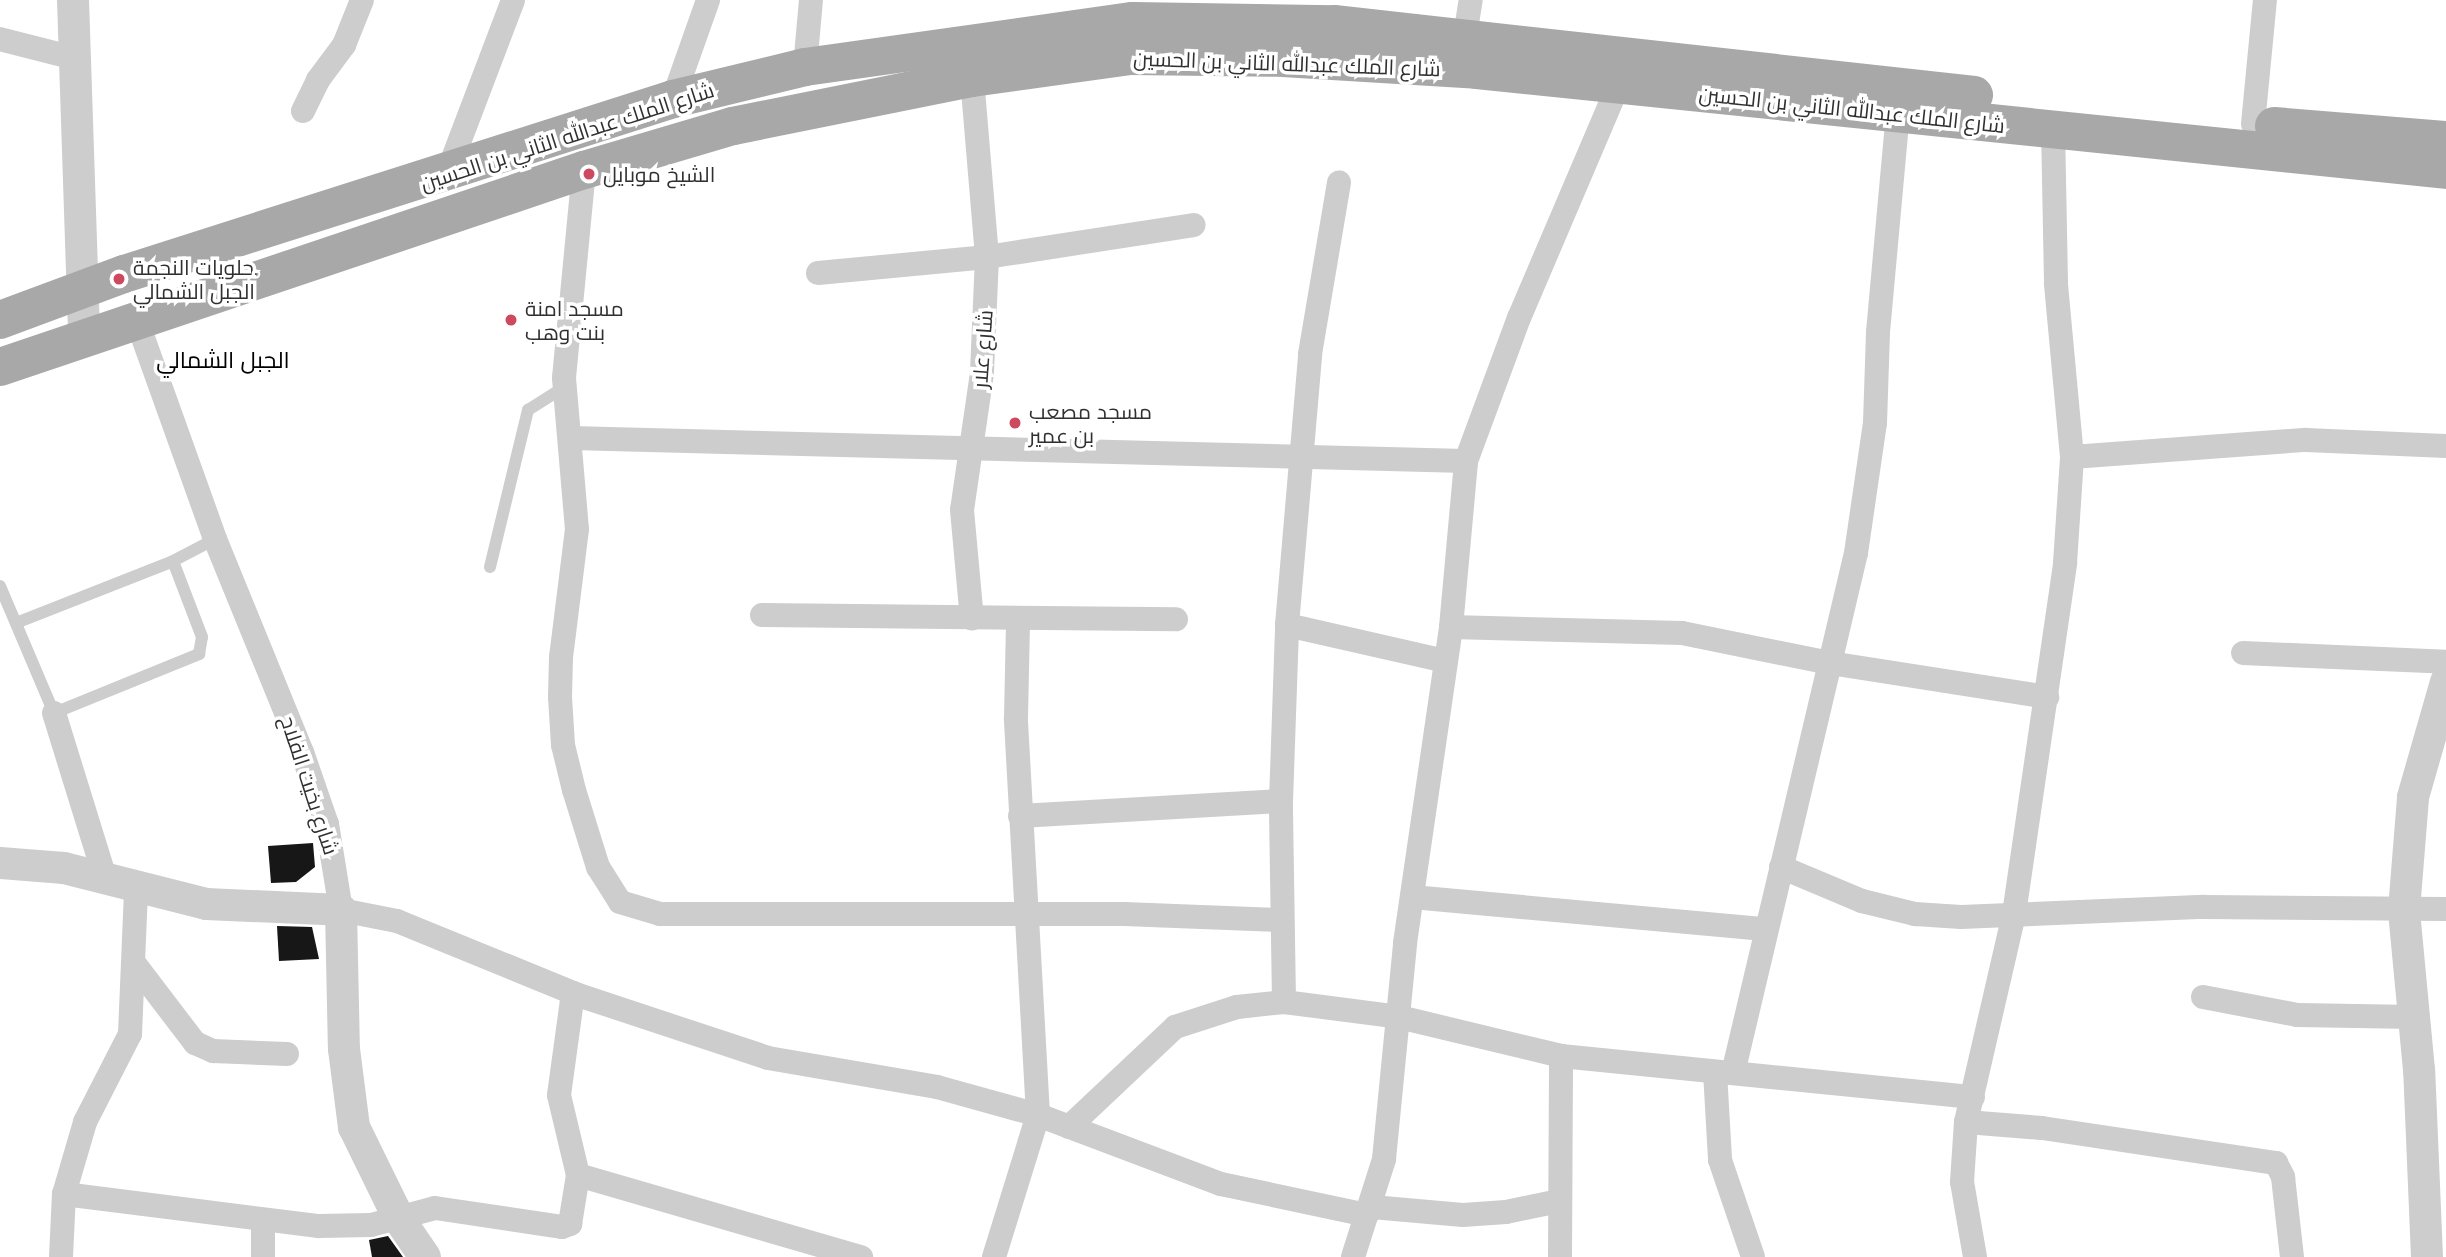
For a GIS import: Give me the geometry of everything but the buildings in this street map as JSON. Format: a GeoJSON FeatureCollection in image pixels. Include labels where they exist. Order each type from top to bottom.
{"type":"FeatureCollection","features":[{"type":"Feature","properties":{"kind":"main road","name":"شارع الملك عبدالله الثاني بن الحسين"},"geometry":{"type":"LineString","coordinates":[[0,320],[91,287],[673,99],[805,67],[1132,10],[1310,23],[1468,18],[1681,77],[1762,87],[2446,141]]}},
{"type":"Feature","properties":{"kind":"main road","name":"شارع الملك عبدالله الثاني بن الحسين"},"geometry":{"type":"LineString","coordinates":[[0,367],[584,170],[733,126],[972,78],[1157,55],[1355,62],[1619,84],[1681,77]]}},
{"type":"Feature","properties":{"kind":"main road","name":"شارع الملك عبدالله الثاني بن الحسين"},"geometry":{"type":"LineString","coordinates":[[1762,87],[1898,114],[2446,170]]}},
{"type":"Feature","properties":{"kind":"street"},"geometry":{"type":"LineString","coordinates":[[73,0],[74,58],[91,287],[108,330]]}},
{"type":"Feature","properties":{"kind":"street"},"geometry":{"type":"LineString","coordinates":[[91,287],[92,0]]}},
{"type":"Feature","properties":{"kind":"street"},"geometry":{"type":"LineString","coordinates":[[303,111],[318,80],[344,45],[362,0]]}},
{"type":"Feature","properties":{"kind":"street"},"geometry":{"type":"LineString","coordinates":[[447,174],[513,0]]}},
{"type":"Feature","properties":{"kind":"street"},"geometry":{"type":"LineString","coordinates":[[673,99],[709,0]]}},
{"type":"Feature","properties":{"kind":"street"},"geometry":{"type":"LineString","coordinates":[[805,67],[811,0]]}},
{"type":"Feature","properties":{"kind":"street"},"geometry":{"type":"LineString","coordinates":[[2253,124],[2265,0]]}},
{"type":"Feature","properties":{"kind":"street"},"geometry":{"type":"LineString","coordinates":[[0,39],[74,58]]}},
{"type":"Feature","properties":{"kind":"street","name":"شارع علار"},"geometry":{"type":"LineString","coordinates":[[972,78],[987,257],[982,373],[962,510],[972,619]]}},
{"type":"Feature","properties":{"kind":"street"},"geometry":{"type":"LineString","coordinates":[[1353,1257],[1384,1159],[1412,897],[1451,627],[1466,461],[1519,318],[1619,84]]}},
{"type":"Feature","properties":{"kind":"street"},"geometry":{"type":"LineString","coordinates":[[1753,1257],[1720,1160],[1724,1072],[1781,867],[1856,553],[1871,456],[1898,114]]}},
{"type":"Feature","properties":{"kind":"street"},"geometry":{"type":"LineString","coordinates":[[1975,1257],[1962,1182],[1966,1122],[2014,914],[2065,564],[2072,457],[2056,283],[2053,129]]}},
{"type":"Feature","properties":{"kind":"street"},"geometry":{"type":"LineString","coordinates":[[584,170],[564,388],[571,438],[577,529],[561,657],[564,745],[598,867],[620,902],[660,914],[1027,915],[1282,920]]}},
{"type":"Feature","properties":{"kind":"street"},"geometry":{"type":"LineString","coordinates":[[1284,1002],[1281,801],[1287,625],[1300,455],[1321,268],[1339,182]]}},
{"type":"Feature","properties":{"kind":"street"},"geometry":{"type":"LineString","coordinates":[[818,273],[987,257],[1194,225]]}},
{"type":"Feature","properties":{"kind":"street","name":"شارع بخيت الفلاح"},"geometry":{"type":"LineString","coordinates":[[108,330],[215,539],[303,752],[327,824],[341,910],[347,1095],[364,1153],[399,1219],[425,1257]]}},
{"type":"Feature","properties":{"kind":"street"},"geometry":{"type":"LineString","coordinates":[[571,438],[1466,461]]}},
{"type":"Feature","properties":{"kind":"street"},"geometry":{"type":"LineString","coordinates":[[2072,457],[2305,440],[2446,446]]}},
{"type":"Feature","properties":{"kind":"street"},"geometry":{"type":"LineString","coordinates":[[762,615],[1176,619]]}},
{"type":"Feature","properties":{"kind":"street"},"geometry":{"type":"LineString","coordinates":[[994,1257],[1038,1115],[1020,816],[1018,619]]}},
{"type":"Feature","properties":{"kind":"street"},"geometry":{"type":"LineString","coordinates":[[1287,625],[1446,661]]}},
{"type":"Feature","properties":{"kind":"street"},"geometry":{"type":"LineString","coordinates":[[1451,627],[1682,633],[1830,663],[2047,696]]}},
{"type":"Feature","properties":{"kind":"street"},"geometry":{"type":"LineString","coordinates":[[2243,653],[2446,662]]}},
{"type":"Feature","properties":{"kind":"street"},"geometry":{"type":"LineString","coordinates":[[2427,1257],[2415,1017],[2404,910],[2413,797],[2444,693]]}},
{"type":"Feature","properties":{"kind":"street"},"geometry":{"type":"LineString","coordinates":[[54,713],[105,878]]}},
{"type":"Feature","properties":{"kind":"street"},"geometry":{"type":"LineString","coordinates":[[1020,816],[1281,801]]}},
{"type":"Feature","properties":{"kind":"street"},"geometry":{"type":"LineString","coordinates":[[0,863],[64,868],[105,878],[136,890],[206,904],[341,910],[397,921],[573,993],[768,1059],[937,1087],[1038,1115],[1221,1184],[1369,1211],[1462,1215],[1506,1212],[1559,1201]]}},
{"type":"Feature","properties":{"kind":"street"},"geometry":{"type":"LineString","coordinates":[[1781,867],[1862,901],[1915,914],[2014,914],[2204,907],[2446,909]]}},
{"type":"Feature","properties":{"kind":"street"},"geometry":{"type":"LineString","coordinates":[[61,1257],[64,1194],[85,1122],[130,1034],[136,890]]}},
{"type":"Feature","properties":{"kind":"street"},"geometry":{"type":"LineString","coordinates":[[1412,897],[1765,929]]}},
{"type":"Feature","properties":{"kind":"street"},"geometry":{"type":"LineString","coordinates":[[134,964],[195,1043],[213,1051],[287,1054]]}},
{"type":"Feature","properties":{"kind":"street"},"geometry":{"type":"LineString","coordinates":[[64,1194],[263,1220],[354,1227],[399,1219],[435,1208],[562,1227],[573,1220],[578,1175],[559,1095],[573,993]]}},
{"type":"Feature","properties":{"kind":"street"},"geometry":{"type":"LineString","coordinates":[[2203,997],[2297,1015],[2415,1017]]}},
{"type":"Feature","properties":{"kind":"street"},"geometry":{"type":"LineString","coordinates":[[1069,1127],[1175,1027],[1237,1007],[1284,1002],[1399,1017],[1560,1056],[1973,1097]]}},
{"type":"Feature","properties":{"kind":"street"},"geometry":{"type":"LineString","coordinates":[[1560,1056],[1560,1257]]}},
{"type":"Feature","properties":{"kind":"street"},"geometry":{"type":"LineString","coordinates":[[1966,1122],[2042,1128],[2276,1163],[2283,1177],[2292,1257]]}},
{"type":"Feature","properties":{"kind":"street"},"geometry":{"type":"LineString","coordinates":[[578,1175],[861,1257]]}},
{"type":"Feature","properties":{"kind":"street"},"geometry":{"type":"LineString","coordinates":[[263,1220],[263,1257]]}},
{"type":"Feature","properties":{"kind":"lane"},"geometry":{"type":"LineString","coordinates":[[490,567],[528,410],[564,388]]}},
{"type":"Feature","properties":{"kind":"lane"},"geometry":{"type":"LineString","coordinates":[[16,623],[173,561],[215,539]]}},
{"type":"Feature","properties":{"kind":"lane"},"geometry":{"type":"LineString","coordinates":[[0,586],[54,713],[199,654],[202,637],[173,561]]}},
{"type":"Feature","properties":{"kind":"place","name":"الشيخ موبايل"},"geometry":{"type":"Point","coordinates":[589,174]}},
{"type":"Feature","properties":{"kind":"place","name":"حلويات النجمة. الجبل الشمالي"},"geometry":{"type":"Point","coordinates":[119,279]}},
{"type":"Feature","properties":{"kind":"place","name":"مسجد امنة بنت وهب"},"geometry":{"type":"Point","coordinates":[511,320]}},
{"type":"Feature","properties":{"kind":"place","name":"مسجد مصعب بن عمير"},"geometry":{"type":"Point","coordinates":[1015,423]}},
{"type":"Feature","properties":{"kind":"district","name":"الجبل الشمالي"},"geometry":{"type":"Point","coordinates":[223,360]}}]}
